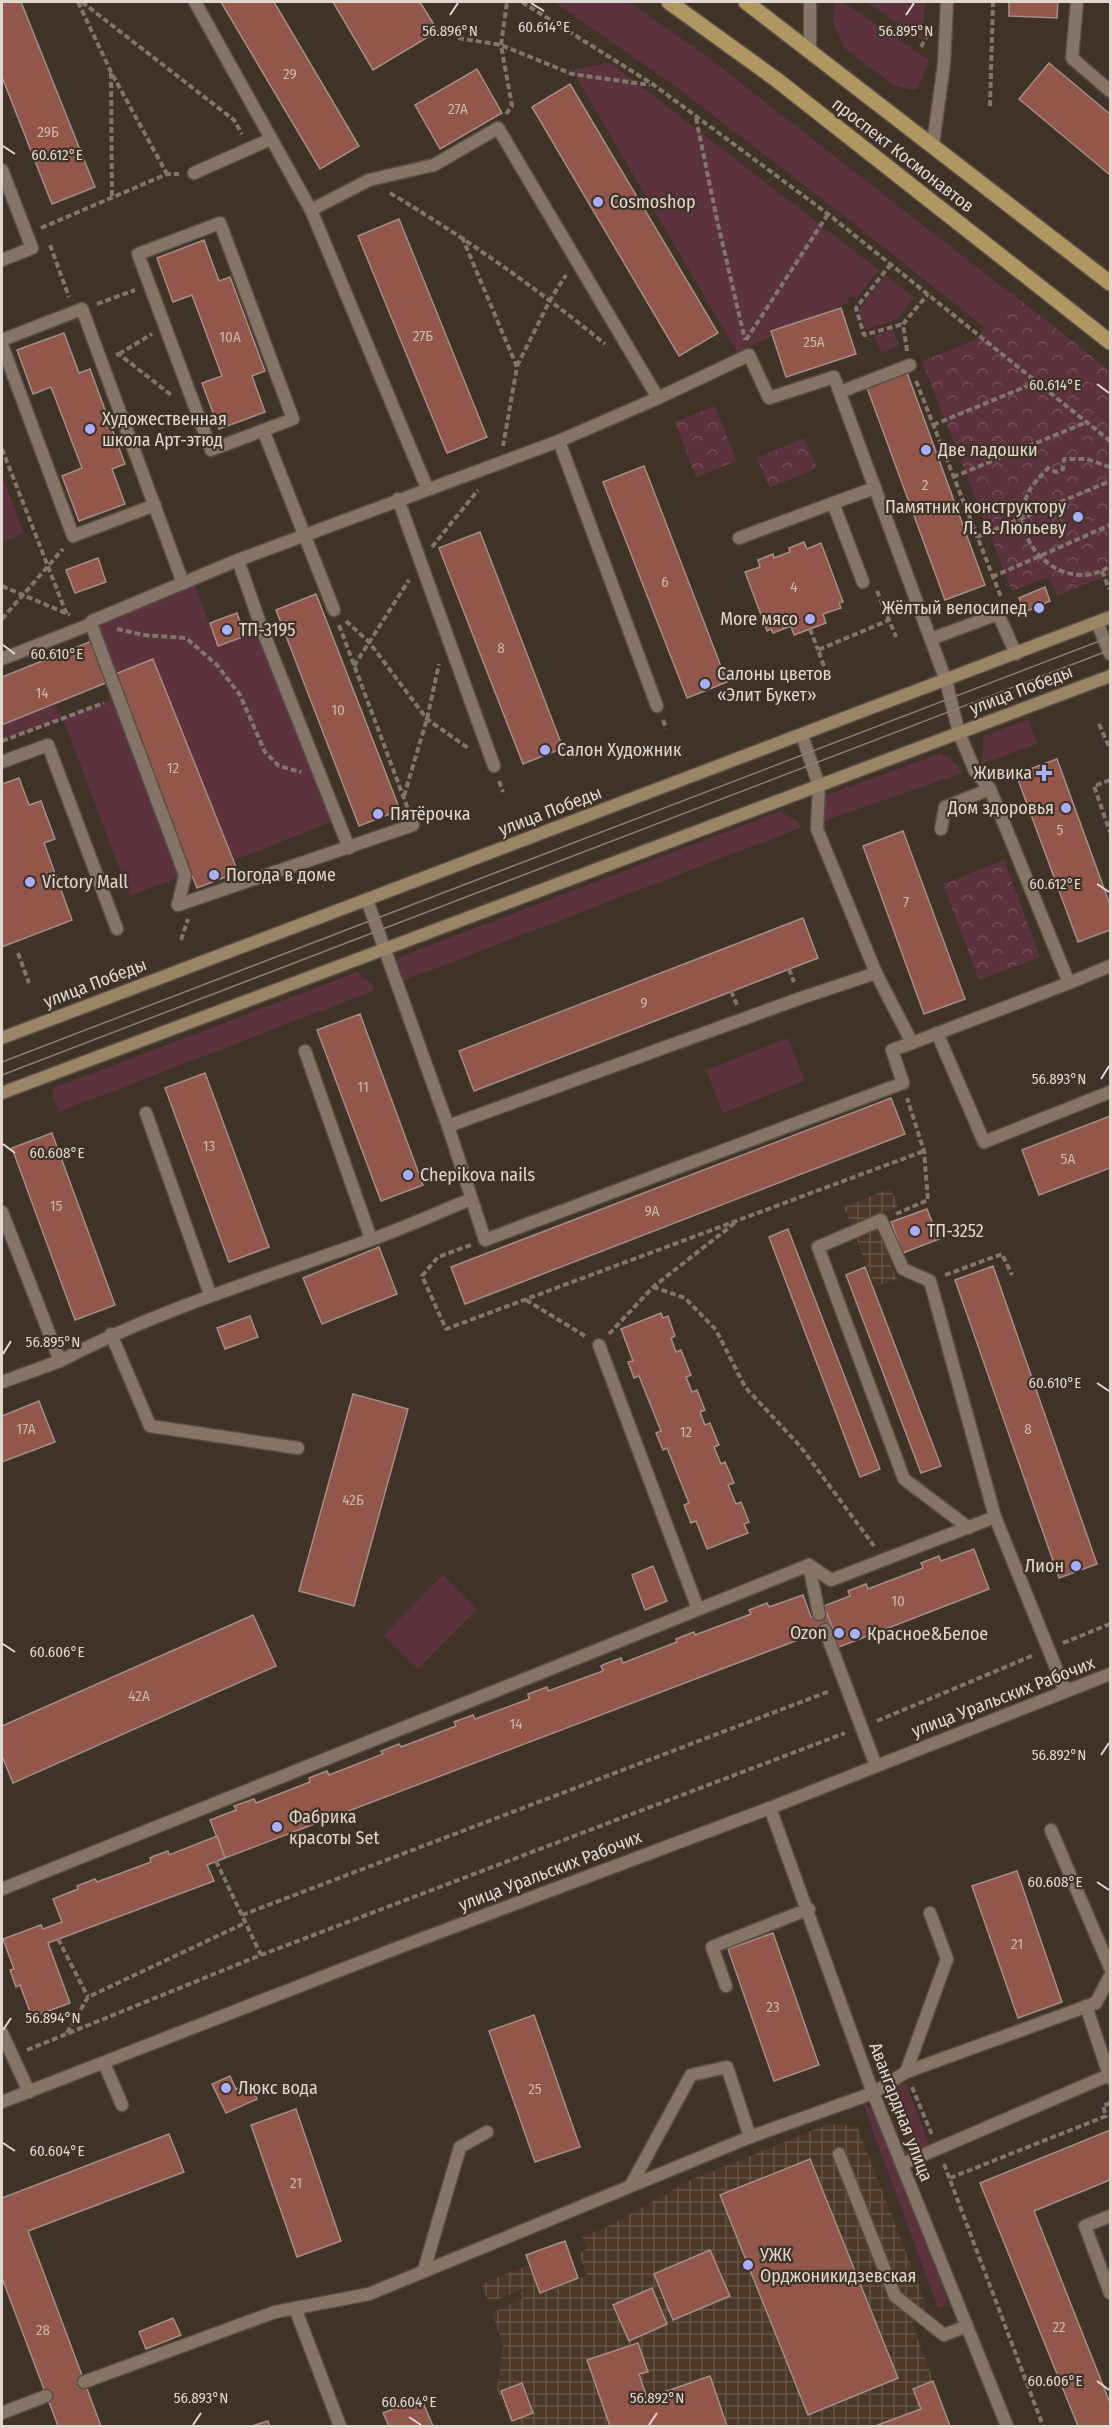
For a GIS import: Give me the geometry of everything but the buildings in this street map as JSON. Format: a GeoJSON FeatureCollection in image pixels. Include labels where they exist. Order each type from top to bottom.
{"type":"FeatureCollection","features":[{"type":"Feature","properties":{"kind":"main road","name":"проспект Космонавтов"},"geometry":{"type":"LineString","coordinates":[[669,2],[777,80],[1110,342]]}},
{"type":"Feature","properties":{"kind":"main road","name":"проспект Космонавтов"},"geometry":{"type":"LineString","coordinates":[[746,2],[933,144],[1110,283]]}},
{"type":"Feature","properties":{"kind":"main road","name":"улица Победы"},"geometry":{"type":"LineString","coordinates":[[2,1038],[1110,617]]}},
{"type":"Feature","properties":{"kind":"main road","name":"улица Победы"},"geometry":{"type":"LineString","coordinates":[[2,1093],[1110,676]]}},
{"type":"Feature","properties":{"kind":"street"},"geometry":{"type":"LineString","coordinates":[[195,2],[311,210],[427,488]]}},
{"type":"Feature","properties":{"kind":"street"},"geometry":{"type":"LineString","coordinates":[[810,2],[810,50]]}},
{"type":"Feature","properties":{"kind":"street"},"geometry":{"type":"LineString","coordinates":[[933,144],[944,64],[947,2]]}},
{"type":"Feature","properties":{"kind":"street"},"geometry":{"type":"LineString","coordinates":[[1077,2],[1072,58],[1110,90]]}},
{"type":"Feature","properties":{"kind":"street"},"geometry":{"type":"LineString","coordinates":[[311,210],[369,180],[434,165],[498,128],[658,398]]}},
{"type":"Feature","properties":{"kind":"street"},"geometry":{"type":"LineString","coordinates":[[194,173],[271,139]]}},
{"type":"Feature","properties":{"kind":"street"},"geometry":{"type":"LineString","coordinates":[[2,170],[32,248],[2,260]]}},
{"type":"Feature","properties":{"kind":"street"},"geometry":{"type":"LineString","coordinates":[[220,223],[293,419],[211,450],[149,285],[138,254],[220,223]]}},
{"type":"Feature","properties":{"kind":"street"},"geometry":{"type":"LineString","coordinates":[[2,340],[78,311],[100,358],[183,583]]}},
{"type":"Feature","properties":{"kind":"street"},"geometry":{"type":"LineString","coordinates":[[2,345],[73,536],[155,505]]}},
{"type":"Feature","properties":{"kind":"street"},"geometry":{"type":"LineString","coordinates":[[2,659],[92,624],[92,621],[238,560],[427,488],[559,441],[749,355],[769,398],[834,377],[946,681],[959,733],[975,771],[990,789],[1069,983]]}},
{"type":"Feature","properties":{"kind":"street"},"geometry":{"type":"LineString","coordinates":[[840,392],[910,365]]}},
{"type":"Feature","properties":{"kind":"street"},"geometry":{"type":"LineString","coordinates":[[263,430],[334,610]]}},
{"type":"Feature","properties":{"kind":"street"},"geometry":{"type":"LineString","coordinates":[[559,441],[657,706]]}},
{"type":"Feature","properties":{"kind":"street"},"geometry":{"type":"LineString","coordinates":[[739,538],[875,488]]}},
{"type":"Feature","properties":{"kind":"street"},"geometry":{"type":"LineString","coordinates":[[398,499],[494,766]]}},
{"type":"Feature","properties":{"kind":"street"},"geometry":{"type":"LineString","coordinates":[[833,504],[863,582]]}},
{"type":"Feature","properties":{"kind":"street"},"geometry":{"type":"LineString","coordinates":[[238,560],[262,629],[349,848]]}},
{"type":"Feature","properties":{"kind":"street"},"geometry":{"type":"LineString","coordinates":[[931,639],[998,614],[1016,654]]}},
{"type":"Feature","properties":{"kind":"street"},"geometry":{"type":"LineString","coordinates":[[1097,622],[1110,654]]}},
{"type":"Feature","properties":{"kind":"street"},"geometry":{"type":"LineString","coordinates":[[92,624],[185,875],[178,905],[413,825]]}},
{"type":"Feature","properties":{"kind":"street"},"geometry":{"type":"LineString","coordinates":[[802,735],[819,786],[817,830],[876,974],[912,1043]]}},
{"type":"Feature","properties":{"kind":"street"},"geometry":{"type":"LineString","coordinates":[[2,762],[48,745],[117,929]]}},
{"type":"Feature","properties":{"kind":"street"},"geometry":{"type":"LineString","coordinates":[[941,830],[945,807],[990,789]]}},
{"type":"Feature","properties":{"kind":"street"},"geometry":{"type":"LineString","coordinates":[[367,900],[448,1126],[485,1240],[903,1083],[892,1050],[1110,966]]}},
{"type":"Feature","properties":{"kind":"street"},"geometry":{"type":"LineString","coordinates":[[448,1126],[791,1002],[876,974]]}},
{"type":"Feature","properties":{"kind":"street"},"geometry":{"type":"LineString","coordinates":[[937,1034],[984,1142],[1110,1092]]}},
{"type":"Feature","properties":{"kind":"street"},"geometry":{"type":"LineString","coordinates":[[306,1051],[371,1239]]}},
{"type":"Feature","properties":{"kind":"street"},"geometry":{"type":"LineString","coordinates":[[146,1113],[210,1294]]}},
{"type":"Feature","properties":{"kind":"street"},"geometry":{"type":"LineString","coordinates":[[2,1382],[60,1360],[111,1334],[210,1294],[371,1239],[471,1199]]}},
{"type":"Feature","properties":{"kind":"street"},"geometry":{"type":"LineString","coordinates":[[2,1212],[60,1360]]}},
{"type":"Feature","properties":{"kind":"street"},"geometry":{"type":"LineString","coordinates":[[969,1528],[904,1479],[818,1247],[881,1220],[903,1269],[930,1281],[994,1517],[1065,1690]]}},
{"type":"Feature","properties":{"kind":"street"},"geometry":{"type":"LineString","coordinates":[[111,1334],[150,1426],[298,1448]]}},
{"type":"Feature","properties":{"kind":"street"},"geometry":{"type":"LineString","coordinates":[[599,1345],[698,1609]]}},
{"type":"Feature","properties":{"kind":"street"},"geometry":{"type":"LineString","coordinates":[[809,1565],[831,1580],[994,1517]]}},
{"type":"Feature","properties":{"kind":"street"},"geometry":{"type":"LineString","coordinates":[[2,1889],[809,1565]]}},
{"type":"Feature","properties":{"kind":"street"},"geometry":{"type":"LineString","coordinates":[[809,1565],[819,1614]]}},
{"type":"Feature","properties":{"kind":"street"},"geometry":{"type":"LineString","coordinates":[[825,1630],[876,1766]]}},
{"type":"Feature","properties":{"kind":"street","name":"улица Уральских Рабочих"},"geometry":{"type":"LineString","coordinates":[[2,2102],[392,1950],[770,1808],[1110,1674]]}},
{"type":"Feature","properties":{"kind":"street","name":"Авангардная улица"},"geometry":{"type":"LineString","coordinates":[[770,1808],[873,2093],[1007,2427]]}},
{"type":"Feature","properties":{"kind":"street"},"geometry":{"type":"LineString","coordinates":[[1051,1830],[1110,1968]]}},
{"type":"Feature","properties":{"kind":"street"},"geometry":{"type":"LineString","coordinates":[[726,1986],[712,1947],[808,1909]]}},
{"type":"Feature","properties":{"kind":"street"},"geometry":{"type":"LineString","coordinates":[[906,2073],[947,1959],[930,1913]]}},
{"type":"Feature","properties":{"kind":"street"},"geometry":{"type":"LineString","coordinates":[[84,2382],[275,2312],[369,2294],[750,2137],[873,2093],[906,2073],[1096,2003],[1110,1976]]}},
{"type":"Feature","properties":{"kind":"street"},"geometry":{"type":"LineString","coordinates":[[902,2164],[1110,2076],[1086,2007]]}},
{"type":"Feature","properties":{"kind":"street"},"geometry":{"type":"LineString","coordinates":[[2,2033],[28,2092]]}},
{"type":"Feature","properties":{"kind":"street"},"geometry":{"type":"LineString","coordinates":[[104,2062],[122,2104]]}},
{"type":"Feature","properties":{"kind":"street"},"geometry":{"type":"LineString","coordinates":[[631,2185],[691,2075],[727,2067],[750,2137]]}},
{"type":"Feature","properties":{"kind":"street"},"geometry":{"type":"LineString","coordinates":[[424,2270],[460,2147],[487,2132]]}},
{"type":"Feature","properties":{"kind":"street"},"geometry":{"type":"LineString","coordinates":[[839,2154],[895,2296],[944,2335],[967,2326]]}},
{"type":"Feature","properties":{"kind":"street"},"geometry":{"type":"LineString","coordinates":[[1110,2216],[1085,2226],[1110,2293]]}},
{"type":"Feature","properties":{"kind":"street"},"geometry":{"type":"LineString","coordinates":[[295,2308],[340,2427]]}},
{"type":"Feature","properties":{"kind":"street"},"geometry":{"type":"LineString","coordinates":[[2,2413],[46,2396]]}},
{"type":"Feature","properties":{"kind":"path"},"geometry":{"type":"LineString","coordinates":[[80,2],[111,72],[167,174]]}},
{"type":"Feature","properties":{"kind":"path"},"geometry":{"type":"LineString","coordinates":[[80,2],[234,120],[250,149]]}},
{"type":"Feature","properties":{"kind":"path"},"geometry":{"type":"LineString","coordinates":[[498,128],[512,106],[501,45],[507,2]]}},
{"type":"Feature","properties":{"kind":"path"},"geometry":{"type":"LineString","coordinates":[[522,2],[654,86],[828,214],[1110,441]]}},
{"type":"Feature","properties":{"kind":"path"},"geometry":{"type":"LineString","coordinates":[[990,105],[993,2]]}},
{"type":"Feature","properties":{"kind":"path"},"geometry":{"type":"LineString","coordinates":[[458,38],[501,45],[572,74],[654,86]]}},
{"type":"Feature","properties":{"kind":"path"},"geometry":{"type":"LineString","coordinates":[[111,72],[112,198]]}},
{"type":"Feature","properties":{"kind":"path"},"geometry":{"type":"LineString","coordinates":[[696,118],[749,355]]}},
{"type":"Feature","properties":{"kind":"path"},"geometry":{"type":"LineString","coordinates":[[27,234],[167,174],[194,173]]}},
{"type":"Feature","properties":{"kind":"path"},"geometry":{"type":"LineString","coordinates":[[369,180],[462,237],[550,300],[611,349]]}},
{"type":"Feature","properties":{"kind":"path"},"geometry":{"type":"LineString","coordinates":[[746,341],[828,214]]}},
{"type":"Feature","properties":{"kind":"path"},"geometry":{"type":"LineString","coordinates":[[43,227],[78,311],[149,285]]}},
{"type":"Feature","properties":{"kind":"path"},"geometry":{"type":"LineString","coordinates":[[517,367],[550,300],[576,259]]}},
{"type":"Feature","properties":{"kind":"path"},"geometry":{"type":"LineString","coordinates":[[891,264],[856,308],[864,335],[903,324],[928,294]]}},
{"type":"Feature","properties":{"kind":"path"},"geometry":{"type":"LineString","coordinates":[[903,324],[910,365],[1004,606]]}},
{"type":"Feature","properties":{"kind":"path"},"geometry":{"type":"LineString","coordinates":[[100,358],[119,354],[165,326]]}},
{"type":"Feature","properties":{"kind":"path"},"geometry":{"type":"LineString","coordinates":[[119,354],[168,393],[196,409]]}},
{"type":"Feature","properties":{"kind":"path"},"geometry":{"type":"LineString","coordinates":[[933,425],[1037,382]]}},
{"type":"Feature","properties":{"kind":"path"},"geometry":{"type":"LineString","coordinates":[[953,477],[1087,422]]}},
{"type":"Feature","properties":{"kind":"path"},"geometry":{"type":"LineString","coordinates":[[2,448],[73,630]]}},
{"type":"Feature","properties":{"kind":"path"},"geometry":{"type":"LineString","coordinates":[[1110,467],[1087,459],[1064,459],[1063,469],[1056,472],[1048,468],[1034,482],[1025,500],[1023,518],[1027,539],[1039,557],[1051,567],[1068,574],[1087,575],[1110,566]]}},
{"type":"Feature","properties":{"kind":"path"},"geometry":{"type":"LineString","coordinates":[[976,537],[1110,481]]}},
{"type":"Feature","properties":{"kind":"path"},"geometry":{"type":"LineString","coordinates":[[992,577],[1110,525]]}},
{"type":"Feature","properties":{"kind":"path"},"geometry":{"type":"LineString","coordinates":[[2,619],[73,536]]}},
{"type":"Feature","properties":{"kind":"path"},"geometry":{"type":"LineString","coordinates":[[1102,571],[1109,589]]}},
{"type":"Feature","properties":{"kind":"path"},"geometry":{"type":"LineString","coordinates":[[863,582],[874,585],[896,637]]}},
{"type":"Feature","properties":{"kind":"path"},"geometry":{"type":"LineString","coordinates":[[2,586],[92,624],[143,635],[186,638],[217,665],[240,695],[265,752],[279,766],[321,778]]}},
{"type":"Feature","properties":{"kind":"path"},"geometry":{"type":"LineString","coordinates":[[334,610],[369,642],[428,719],[494,766]]}},
{"type":"Feature","properties":{"kind":"path"},"geometry":{"type":"LineString","coordinates":[[334,610],[413,825]]}},
{"type":"Feature","properties":{"kind":"path"},"geometry":{"type":"LineString","coordinates":[[818,650],[889,620]]}},
{"type":"Feature","properties":{"kind":"path"},"geometry":{"type":"LineString","coordinates":[[810,629],[824,666]]}},
{"type":"Feature","properties":{"kind":"path"},"geometry":{"type":"LineString","coordinates":[[403,797],[428,719],[446,632]]}},
{"type":"Feature","properties":{"kind":"path"},"geometry":{"type":"LineString","coordinates":[[2,741],[118,697]]}},
{"type":"Feature","properties":{"kind":"path"},"geometry":{"type":"LineString","coordinates":[[1099,724],[1110,749]]}},
{"type":"Feature","properties":{"kind":"path"},"geometry":{"type":"LineString","coordinates":[[1110,780],[1094,786],[1110,832]]}},
{"type":"Feature","properties":{"kind":"path"},"geometry":{"type":"LineString","coordinates":[[18,953],[29,983]]}},
{"type":"Feature","properties":{"kind":"path"},"geometry":{"type":"LineString","coordinates":[[789,969],[795,984]]}},
{"type":"Feature","properties":{"kind":"path"},"geometry":{"type":"LineString","coordinates":[[731,991],[737,1006]]}},
{"type":"Feature","properties":{"kind":"path"},"geometry":{"type":"LineString","coordinates":[[881,1220],[928,1200],[924,1151],[903,1083]]}},
{"type":"Feature","properties":{"kind":"path"},"geometry":{"type":"LineString","coordinates":[[485,1240],[438,1257],[422,1276],[446,1329],[924,1151]]}},
{"type":"Feature","properties":{"kind":"path"},"geometry":{"type":"LineString","coordinates":[[526,1300],[599,1345],[653,1287],[739,1220]]}},
{"type":"Feature","properties":{"kind":"path"},"geometry":{"type":"LineString","coordinates":[[930,1281],[1002,1254],[1012,1275]]}},
{"type":"Feature","properties":{"kind":"path"},"geometry":{"type":"LineString","coordinates":[[653,1287],[686,1298],[716,1330],[745,1387],[800,1446],[884,1560]]}},
{"type":"Feature","properties":{"kind":"path"},"geometry":{"type":"LineString","coordinates":[[12,2057],[261,1955],[862,1727],[1110,1624]]}},
{"type":"Feature","properties":{"kind":"path"},"geometry":{"type":"LineString","coordinates":[[242,1915],[846,1685]]}},
{"type":"Feature","properties":{"kind":"path"},"geometry":{"type":"LineString","coordinates":[[216,1862],[261,1955]]}},
{"type":"Feature","properties":{"kind":"path"},"geometry":{"type":"LineString","coordinates":[[67,2034],[88,1997],[245,1923]]}},
{"type":"Feature","properties":{"kind":"path"},"geometry":{"type":"LineString","coordinates":[[58,1939],[88,1997]]}},
{"type":"Feature","properties":{"kind":"path"},"geometry":{"type":"LineString","coordinates":[[912,2086],[950,2178],[1043,2427]]}},
{"type":"Feature","properties":{"kind":"path"},"geometry":{"type":"LineString","coordinates":[[950,2178],[1106,2116],[1103,2106],[1110,2103]]}},
{"type":"Feature","properties":{"kind":"shaded area"},"geometry":{"type":"Polygon","coordinates":[[[891,1188],[898,1207],[873,1217],[897,1279],[875,1287],[844,1207],[891,1188]]]}},
{"type":"Feature","properties":{"kind":"shaded area","name":"УЖК Орджоникидзевская"},"geometry":{"type":"Polygon","coordinates":[[[828,2124],[857,2126],[927,2307],[912,2323],[950,2426],[513,2426],[497,2391],[503,2344],[492,2313],[522,2298],[520,2292],[536,2284],[489,2303],[481,2284],[528,2265],[533,2277],[526,2255],[565,2241],[578,2278],[587,2276],[579,2253],[587,2249],[582,2236],[605,2228],[691,2180],[828,2124]]]}},
{"type":"Feature","properties":{"kind":"green space"},"geometry":{"type":"Polygon","coordinates":[[[554,2],[629,2],[705,55],[1110,371],[1110,427],[839,212],[675,86],[554,2]]]}},
{"type":"Feature","properties":{"kind":"green space"},"geometry":{"type":"Polygon","coordinates":[[[835,2],[843,2],[929,60],[918,89],[911,90],[895,86],[845,49],[833,24],[835,2]]]}},
{"type":"Feature","properties":{"kind":"green space"},"geometry":{"type":"Polygon","coordinates":[[[867,2],[925,2],[922,40],[867,2]]]}},
{"type":"Feature","properties":{"kind":"green space"},"geometry":{"type":"Polygon","coordinates":[[[611,63],[879,270],[857,298],[851,296],[848,298],[849,302],[843,305],[737,352],[572,70],[611,63]]]}},
{"type":"Feature","properties":{"kind":"green space"},"geometry":{"type":"Polygon","coordinates":[[[886,275],[914,298],[897,319],[866,330],[859,310],[886,275]]]}},
{"type":"Feature","properties":{"kind":"green space"},"geometry":{"type":"Polygon","coordinates":[[[1013,294],[1110,371],[1110,575],[1057,596],[1049,577],[1012,591],[922,361],[975,340],[1013,294]]]}},
{"type":"Feature","properties":{"kind":"green space"},"geometry":{"type":"Polygon","coordinates":[[[893,329],[899,346],[881,353],[874,336],[893,329]]]}},
{"type":"Feature","properties":{"kind":"green space"},"geometry":{"type":"Polygon","coordinates":[[[715,406],[737,461],[696,477],[675,422],[715,406]]]}},
{"type":"Feature","properties":{"kind":"green space"},"geometry":{"type":"Polygon","coordinates":[[[804,438],[817,468],[770,488],[757,458],[804,438]]]}},
{"type":"Feature","properties":{"kind":"green space"},"geometry":{"type":"Polygon","coordinates":[[[2,476],[24,533],[2,542],[2,476]]]}},
{"type":"Feature","properties":{"kind":"green space"},"geometry":{"type":"Polygon","coordinates":[[[193,581],[218,646],[262,629],[336,820],[232,861],[154,659],[113,675],[92,621],[193,581]]]}},
{"type":"Feature","properties":{"kind":"green space"},"geometry":{"type":"Polygon","coordinates":[[[118,697],[185,875],[130,896],[63,719],[2,741],[2,725],[55,705],[63,718],[118,697]]]}},
{"type":"Feature","properties":{"kind":"green space"},"geometry":{"type":"Polygon","coordinates":[[[1029,719],[1037,744],[982,764],[983,736],[1029,719]]]}},
{"type":"Feature","properties":{"kind":"green space"},"geometry":{"type":"Polygon","coordinates":[[[941,753],[956,764],[962,773],[824,821],[824,796],[941,753]]]}},
{"type":"Feature","properties":{"kind":"green space"},"geometry":{"type":"Polygon","coordinates":[[[780,811],[798,822],[800,828],[403,981],[397,958],[780,811]]]}},
{"type":"Feature","properties":{"kind":"green space"},"geometry":{"type":"Polygon","coordinates":[[[1004,860],[1040,957],[979,980],[943,884],[1004,860]]]}},
{"type":"Feature","properties":{"kind":"green space"},"geometry":{"type":"Polygon","coordinates":[[[357,972],[372,984],[375,990],[59,1112],[52,1094],[54,1088],[357,972]]]}},
{"type":"Feature","properties":{"kind":"green space"},"geometry":{"type":"Polygon","coordinates":[[[788,1038],[805,1081],[723,1113],[706,1070],[788,1038]]]}},
{"type":"Feature","properties":{"kind":"green space"},"geometry":{"type":"Polygon","coordinates":[[[443,1575],[477,1609],[418,1669],[384,1635],[443,1575]]]}},
{"type":"Feature","properties":{"kind":"green space"},"geometry":{"type":"Polygon","coordinates":[[[906,2083],[929,2145],[918,2149],[907,2140],[890,2100],[893,2087],[906,2083]]]}},
{"type":"Feature","properties":{"kind":"green space"},"geometry":{"type":"Polygon","coordinates":[[[862,2101],[873,2111],[883,2131],[947,2299],[944,2306],[938,2308],[862,2101]]]}},
{"type":"Feature","properties":{"kind":"tram line"},"geometry":{"type":"LineString","coordinates":[[2,1062],[1110,637]]}},
{"type":"Feature","properties":{"kind":"tram line"},"geometry":{"type":"LineString","coordinates":[[2,1075],[1110,650]]}},
{"type":"Feature","properties":{"kind":"place","name":"Cosmoshop"},"geometry":{"type":"Point","coordinates":[598,202]}},
{"type":"Feature","properties":{"kind":"place","name":"Художественная школа Арт-этюд"},"geometry":{"type":"Point","coordinates":[90,429]}},
{"type":"Feature","properties":{"kind":"place","name":"Две ладошки"},"geometry":{"type":"Point","coordinates":[926,450]}},
{"type":"Feature","properties":{"kind":"place","name":"Памятник конструктору Л. В. Люльеву"},"geometry":{"type":"Point","coordinates":[1078,517]}},
{"type":"Feature","properties":{"kind":"place","name":"Жёлтый велосипед"},"geometry":{"type":"Point","coordinates":[1039,608]}},
{"type":"Feature","properties":{"kind":"place","name":"More мясо"},"geometry":{"type":"Point","coordinates":[810,619]}},
{"type":"Feature","properties":{"kind":"place","name":"ТП-3195"},"geometry":{"type":"Point","coordinates":[227,630]}},
{"type":"Feature","properties":{"kind":"place","name":"Салоны цветов «Элит Букет»"},"geometry":{"type":"Point","coordinates":[705,684]}},
{"type":"Feature","properties":{"kind":"place","name":"Салон Художник"},"geometry":{"type":"Point","coordinates":[545,750]}},
{"type":"Feature","properties":{"kind":"place","name":"Живика"},"geometry":{"type":"Point","coordinates":[1044,773]}},
{"type":"Feature","properties":{"kind":"place","name":"Дом здоровья"},"geometry":{"type":"Point","coordinates":[1066,808]}},
{"type":"Feature","properties":{"kind":"place","name":"Пятёрочка"},"geometry":{"type":"Point","coordinates":[378,814]}},
{"type":"Feature","properties":{"kind":"place","name":"Погода в доме"},"geometry":{"type":"Point","coordinates":[214,875]}},
{"type":"Feature","properties":{"kind":"place","name":"Victory Mall"},"geometry":{"type":"Point","coordinates":[30,882]}},
{"type":"Feature","properties":{"kind":"place","name":"Chepikova nails"},"geometry":{"type":"Point","coordinates":[408,1175]}},
{"type":"Feature","properties":{"kind":"place","name":"ТП-3252"},"geometry":{"type":"Point","coordinates":[915,1231]}},
{"type":"Feature","properties":{"kind":"place","name":"Лион"},"geometry":{"type":"Point","coordinates":[1076,1566]}},
{"type":"Feature","properties":{"kind":"place","name":"Ozon"},"geometry":{"type":"Point","coordinates":[839,1633]}},
{"type":"Feature","properties":{"kind":"place","name":"Красное&Белое"},"geometry":{"type":"Point","coordinates":[855,1634]}},
{"type":"Feature","properties":{"kind":"place","name":"Фабрика красоты Set"},"geometry":{"type":"Point","coordinates":[277,1827]}},
{"type":"Feature","properties":{"kind":"place","name":"Люкс вода"},"geometry":{"type":"Point","coordinates":[226,2088]}},
{"type":"Feature","properties":{"kind":"place","name":"УЖК Орджоникидзевская"},"geometry":{"type":"Point","coordinates":[748,2265]}}]}
